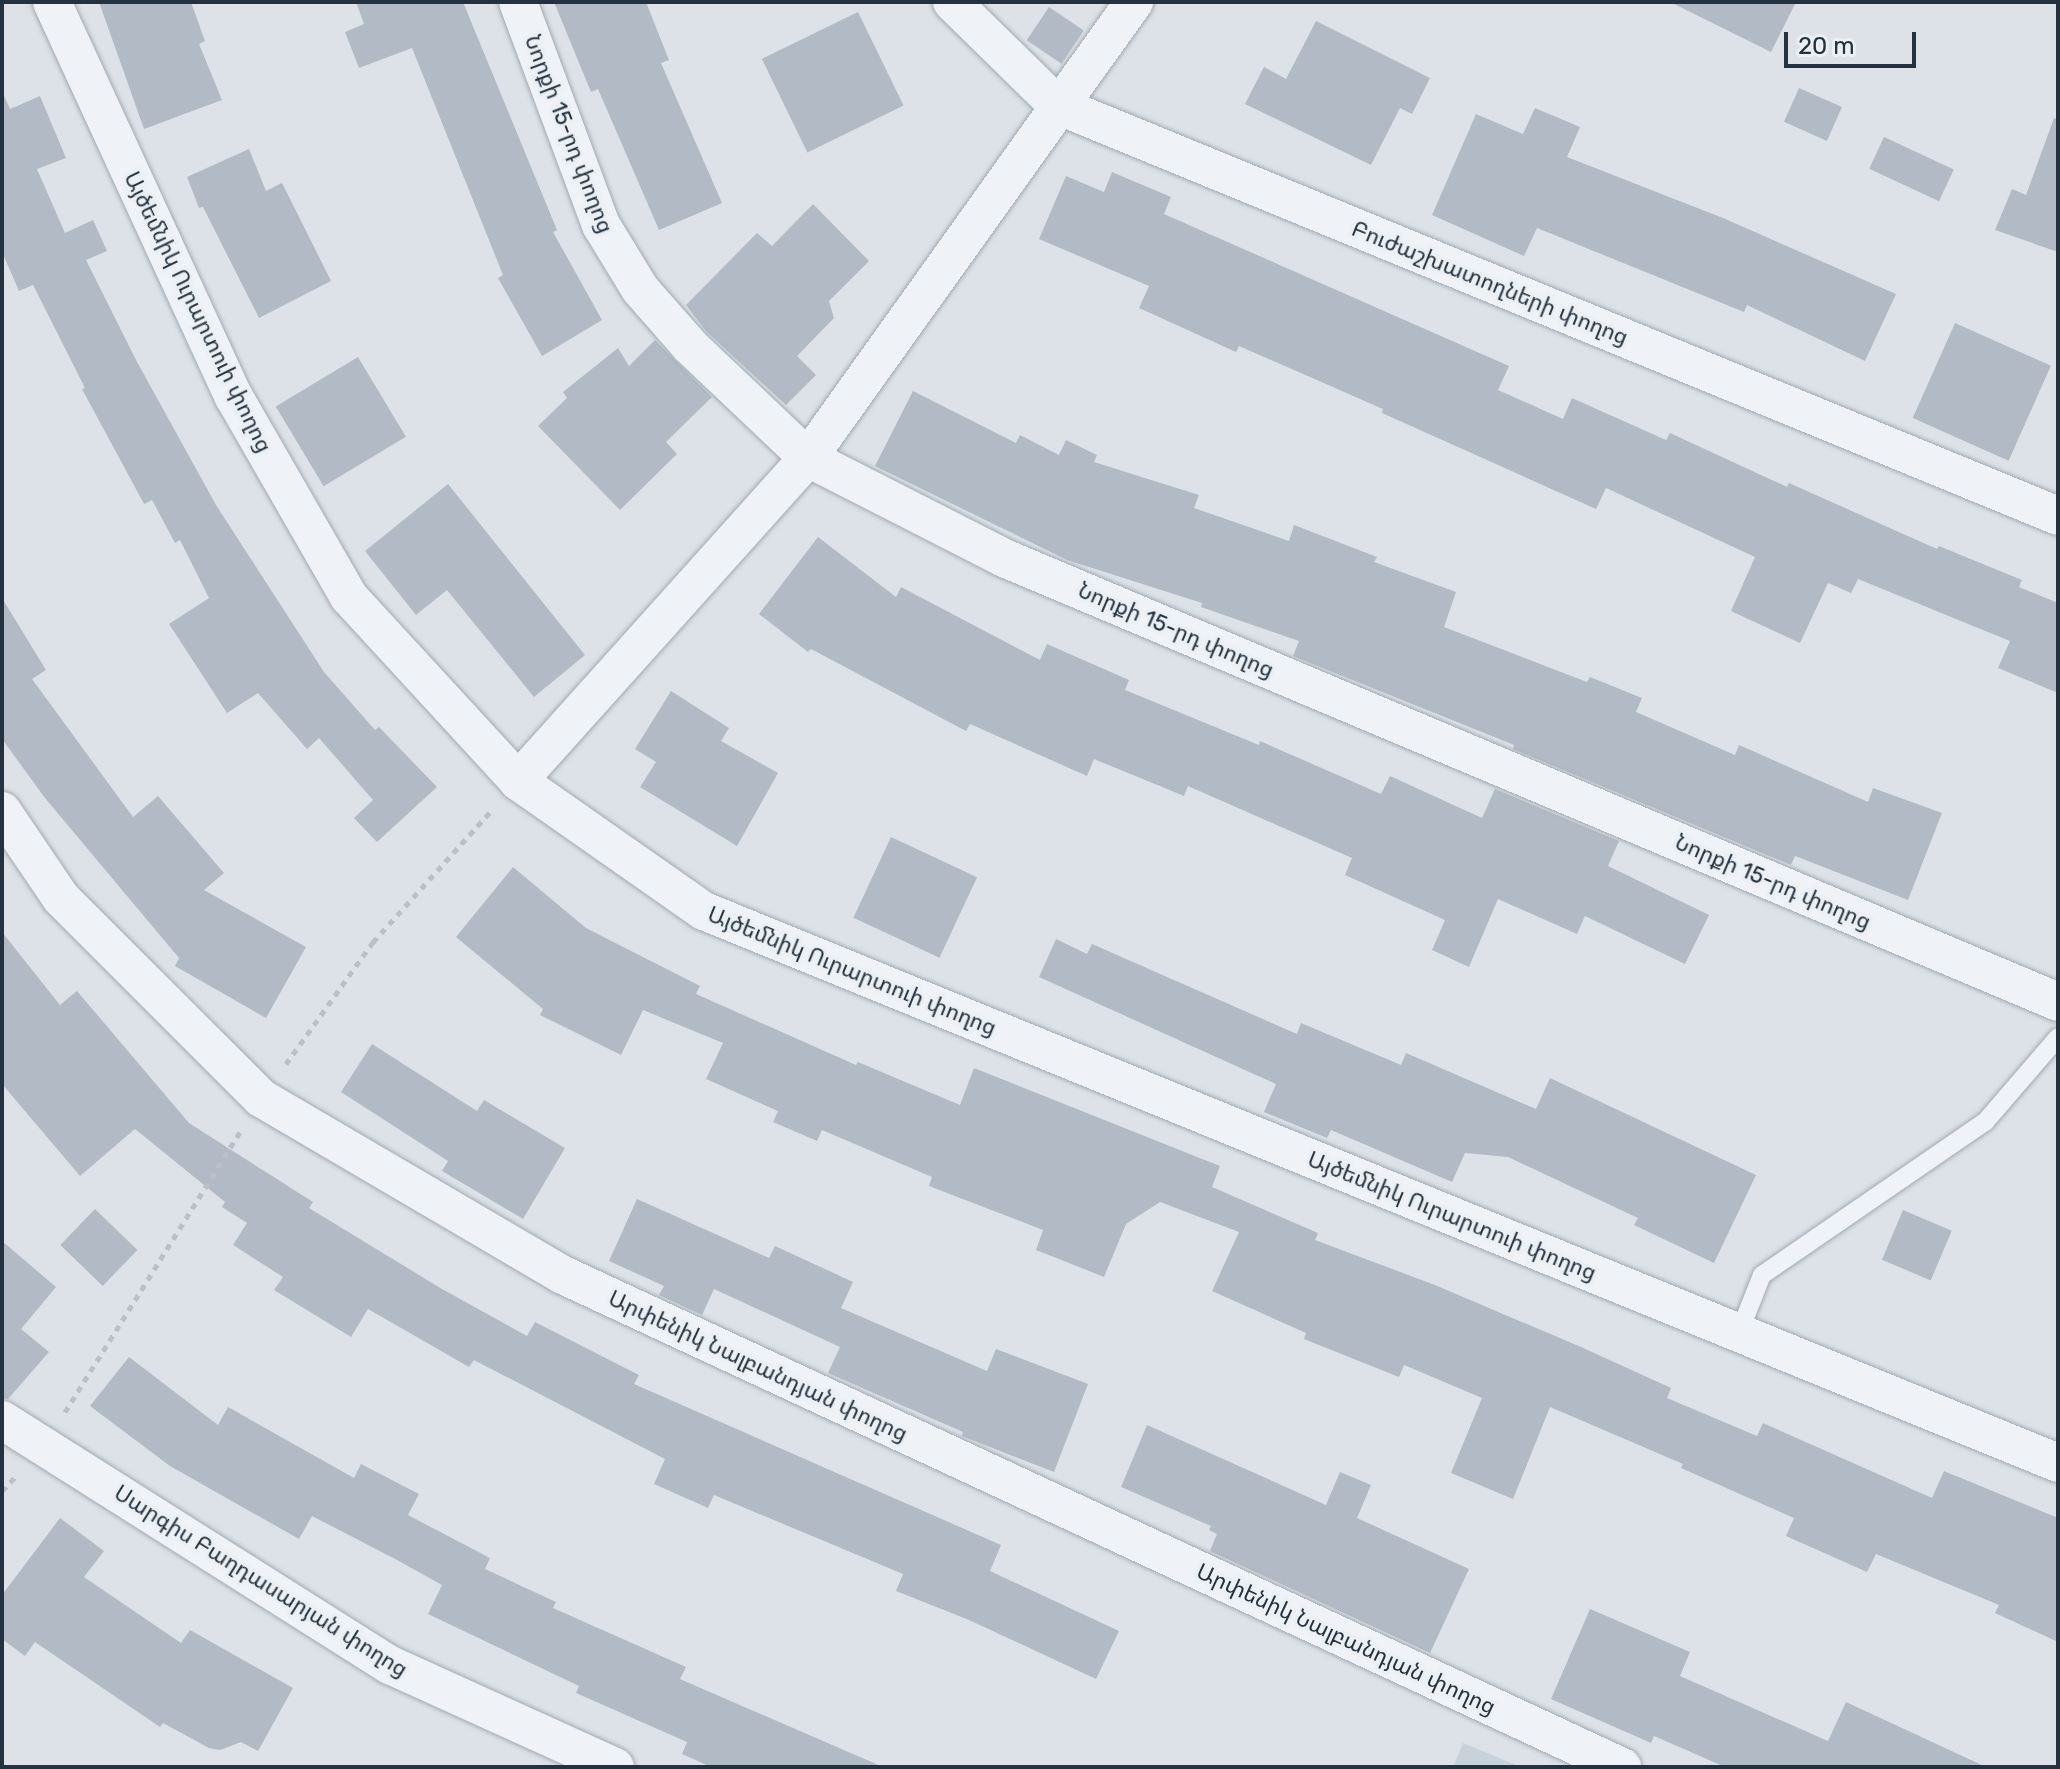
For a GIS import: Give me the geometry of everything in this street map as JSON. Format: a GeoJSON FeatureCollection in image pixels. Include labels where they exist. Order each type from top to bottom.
{"type":"FeatureCollection","features":[{"type":"Feature","properties":{"kind":"street","name":"Այծեմնիկ Ուրարտուի փողոց"},"geometry":{"type":"LineString","coordinates":[[52,2],[234,397],[349,597],[518,781],[704,911],[2058,1463]]}},
{"type":"Feature","properties":{"kind":"street","name":"Նորքի 15-րդ փողոց"},"geometry":{"type":"LineString","coordinates":[[518,2],[601,225],[640,289],[690,346],[808,458],[1004,558],[2058,1002]]}},
{"type":"Feature","properties":{"kind":"street","name":"Բուժաշխատողների փողոց"},"geometry":{"type":"LineString","coordinates":[[952,2],[1057,105],[2058,516]]}},
{"type":"Feature","properties":{"kind":"street"},"geometry":{"type":"LineString","coordinates":[[518,781],[808,458],[1057,105],[1134,2]]}},
{"type":"Feature","properties":{"kind":"street","name":"Արփենիկ Նալբանդյան փողոց"},"geometry":{"type":"LineString","coordinates":[[2,811],[61,898],[261,1098],[563,1275],[1622,1767]]}},
{"type":"Feature","properties":{"kind":"street","name":"Սարգիս Բաղդասարյան փողոց"},"geometry":{"type":"LineString","coordinates":[[2,1420],[390,1665],[615,1767]]}},
{"type":"Feature","properties":{"kind":"lane"},"geometry":{"type":"LineString","coordinates":[[1739,1333],[1762,1275],[1985,1122],[2058,1037]]}},
{"type":"Feature","properties":{"kind":"shaded area"},"geometry":{"type":"Polygon","coordinates":[[[1463,1743],[1521,1767],[1453,1767],[1463,1743]]]}},
{"type":"Feature","properties":{"kind":"building"},"geometry":{"type":"Polygon","coordinates":[[[99,2],[191,2],[205,41],[199,44],[222,100],[144,129],[99,2]]]}},
{"type":"Feature","properties":{"kind":"building"},"geometry":{"type":"Polygon","coordinates":[[[356,2],[463,2],[557,230],[553,232],[602,320],[542,356],[498,278],[503,275],[412,48],[359,68],[345,32],[364,24],[356,2]]]}},
{"type":"Feature","properties":{"kind":"building"},"geometry":{"type":"Polygon","coordinates":[[[554,2],[646,2],[669,60],[661,63],[722,203],[659,230],[598,89],[591,92],[554,2]]]}},
{"type":"Feature","properties":{"kind":"building"},"geometry":{"type":"Polygon","coordinates":[[[1670,2],[1796,2],[1771,52],[1670,2]]]}},
{"type":"Feature","properties":{"kind":"building"},"geometry":{"type":"Polygon","coordinates":[[[1049,7],[1084,30],[1061,64],[1027,40],[1049,7]]]}},
{"type":"Feature","properties":{"kind":"building"},"geometry":{"type":"Polygon","coordinates":[[[858,12],[904,105],[807,152],[762,59],[858,12]]]}},
{"type":"Feature","properties":{"kind":"building"},"geometry":{"type":"Polygon","coordinates":[[[1316,21],[1430,78],[1412,114],[1400,108],[1371,165],[1245,104],[1264,67],[1286,79],[1316,21]]]}},
{"type":"Feature","properties":{"kind":"building"},"geometry":{"type":"Polygon","coordinates":[[[1799,88],[1842,107],[1827,141],[1784,122],[1799,88]]]}},
{"type":"Feature","properties":{"kind":"building"},"geometry":{"type":"Polygon","coordinates":[[[2,91],[10,109],[40,96],[66,158],[37,169],[65,233],[93,220],[107,251],[86,260],[136,360],[216,505],[324,672],[375,730],[379,727],[437,787],[377,842],[354,818],[373,800],[319,738],[307,749],[258,693],[227,713],[169,624],[209,598],[180,540],[175,543],[152,500],[144,504],[82,389],[85,388],[33,285],[19,291],[2,252],[2,91]]]}},
{"type":"Feature","properties":{"kind":"building"},"geometry":{"type":"Polygon","coordinates":[[[1535,108],[1580,127],[1567,157],[1723,218],[1896,294],[1865,361],[1747,305],[1744,312],[1537,228],[1524,256],[1432,215],[1476,114],[1523,134],[1535,108]]]}},
{"type":"Feature","properties":{"kind":"building"},"geometry":{"type":"Polygon","coordinates":[[[2054,118],[2058,119],[2058,252],[1995,230],[2012,189],[2026,195],[2054,118]]]}},
{"type":"Feature","properties":{"kind":"building"},"geometry":{"type":"Polygon","coordinates":[[[1884,137],[1954,170],[1939,201],[1869,169],[1884,137]]]}},
{"type":"Feature","properties":{"kind":"building"},"geometry":{"type":"Polygon","coordinates":[[[249,149],[266,191],[282,183],[331,281],[259,318],[203,207],[199,208],[187,177],[249,149]]]}},
{"type":"Feature","properties":{"kind":"building"},"geometry":{"type":"Polygon","coordinates":[[[1112,172],[1171,197],[1164,214],[1509,366],[1498,390],[1563,419],[1572,398],[1666,440],[1670,433],[1787,487],[1789,483],[1937,549],[1939,546],[2022,580],[2019,587],[2058,603],[2058,693],[1998,668],[2010,641],[1858,579],[1851,593],[1828,583],[1800,643],[1731,611],[1755,557],[1606,488],[1596,509],[1382,413],[1383,409],[1239,346],[1236,352],[1139,308],[1149,286],[1039,239],[1066,176],[1104,192],[1112,172]]]}},
{"type":"Feature","properties":{"kind":"building"},"geometry":{"type":"Polygon","coordinates":[[[813,204],[869,261],[829,301],[834,318],[797,356],[816,375],[786,405],[706,331],[686,305],[757,233],[772,246],[813,204]]]}},
{"type":"Feature","properties":{"kind":"building"},"geometry":{"type":"Polygon","coordinates":[[[1955,323],[2051,366],[2009,461],[1913,418],[1955,323]]]}},
{"type":"Feature","properties":{"kind":"building"},"geometry":{"type":"Polygon","coordinates":[[[655,340],[712,397],[666,442],[677,454],[620,510],[538,426],[567,398],[563,392],[618,348],[629,366],[655,340]]]}},
{"type":"Feature","properties":{"kind":"building"},"geometry":{"type":"Polygon","coordinates":[[[358,357],[406,437],[324,486],[276,406],[358,357]]]}},
{"type":"Feature","properties":{"kind":"building"},"geometry":{"type":"Polygon","coordinates":[[[913,391],[1016,443],[1020,435],[1059,455],[1066,440],[1097,455],[1094,462],[1199,495],[1194,508],[1289,541],[1294,525],[1377,557],[1374,562],[1456,592],[1444,627],[1587,682],[1590,677],[1642,698],[1636,712],[1735,755],[1739,745],[1868,802],[1873,788],[1942,813],[1908,900],[1795,856],[1791,865],[1513,749],[1514,745],[1293,656],[1299,641],[1201,607],[1202,603],[1067,560],[875,466],[913,391]]]}},
{"type":"Feature","properties":{"kind":"building"},"geometry":{"type":"Polygon","coordinates":[[[448,484],[585,655],[534,697],[447,590],[416,615],[365,551],[448,484]]]}},
{"type":"Feature","properties":{"kind":"building"},"geometry":{"type":"Polygon","coordinates":[[[818,537],[896,597],[901,587],[1040,660],[1047,644],[1129,680],[1125,690],[1259,745],[1260,741],[1381,794],[1390,776],[1482,818],[1495,789],[1619,841],[1608,866],[1709,915],[1685,964],[1585,916],[1577,934],[1498,899],[1469,967],[1432,950],[1445,920],[1345,875],[1352,858],[1188,786],[1184,796],[1094,759],[1087,776],[970,724],[966,731],[811,649],[808,652],[759,614],[818,537]]]}},
{"type":"Feature","properties":{"kind":"building"},"geometry":{"type":"Polygon","coordinates":[[[2,598],[46,670],[32,679],[133,817],[158,796],[224,873],[204,890],[306,947],[266,1018],[175,966],[179,958],[45,798],[2,739],[2,598]]]}},
{"type":"Feature","properties":{"kind":"building"},"geometry":{"type":"Polygon","coordinates":[[[671,691],[729,728],[721,741],[778,773],[737,846],[640,787],[656,762],[635,749],[671,691]]]}},
{"type":"Feature","properties":{"kind":"building"},"geometry":{"type":"Polygon","coordinates":[[[891,837],[977,877],[939,958],[853,918],[891,837]]]}},
{"type":"Feature","properties":{"kind":"building"},"geometry":{"type":"Polygon","coordinates":[[[513,867],[586,928],[700,986],[696,994],[856,1065],[858,1062],[960,1105],[974,1068],[1220,1166],[1212,1187],[1318,1233],[1315,1240],[1435,1285],[1581,1347],[1671,1388],[1667,1398],[1757,1436],[1763,1423],[1932,1498],[1944,1471],[2058,1518],[2058,1642],[1995,1613],[1999,1605],[1876,1554],[1867,1572],[1786,1536],[1794,1518],[1681,1468],[1683,1464],[1550,1407],[1513,1499],[1451,1473],[1482,1398],[1404,1365],[1399,1377],[1304,1339],[1306,1333],[1212,1291],[1239,1232],[1160,1202],[1126,1224],[1104,1277],[1036,1250],[1043,1230],[929,1186],[932,1177],[822,1130],[817,1141],[773,1122],[778,1111],[706,1079],[723,1043],[643,1010],[621,1055],[540,1015],[543,1009],[456,937],[513,867]]]}},
{"type":"Feature","properties":{"kind":"building"},"geometry":{"type":"Polygon","coordinates":[[[2,932],[60,1005],[77,991],[189,1123],[313,1202],[309,1208],[442,1289],[527,1336],[535,1322],[639,1375],[634,1384],[1001,1545],[990,1571],[1119,1631],[1096,1679],[969,1620],[896,1591],[903,1574],[714,1495],[708,1508],[654,1484],[665,1459],[474,1360],[469,1367],[368,1309],[351,1337],[274,1290],[283,1277],[233,1245],[247,1223],[222,1207],[225,1202],[135,1129],[80,1176],[2,1084],[2,932]]]}},
{"type":"Feature","properties":{"kind":"building"},"geometry":{"type":"Polygon","coordinates":[[[1056,939],[1087,954],[1092,944],[1297,1034],[1301,1023],[1401,1065],[1406,1053],[1536,1109],[1550,1078],[1756,1175],[1714,1263],[1634,1225],[1638,1218],[1508,1157],[1465,1153],[1452,1182],[1331,1130],[1327,1138],[1264,1112],[1276,1084],[1039,977],[1056,939]]]}},
{"type":"Feature","properties":{"kind":"building"},"geometry":{"type":"Polygon","coordinates":[[[372,1044],[477,1111],[484,1100],[565,1148],[523,1219],[442,1171],[448,1161],[341,1092],[372,1044]]]}},
{"type":"Feature","properties":{"kind":"building"},"geometry":{"type":"Polygon","coordinates":[[[637,1199],[769,1258],[775,1246],[853,1282],[841,1308],[987,1371],[996,1349],[1088,1384],[1054,1472],[962,1436],[963,1432],[828,1373],[840,1347],[714,1289],[702,1315],[659,1295],[664,1286],[609,1261],[637,1199]]]}},
{"type":"Feature","properties":{"kind":"building"},"geometry":{"type":"Polygon","coordinates":[[[95,1209],[137,1250],[103,1286],[60,1245],[95,1209]]]}},
{"type":"Feature","properties":{"kind":"building"},"geometry":{"type":"Polygon","coordinates":[[[1903,1210],[1952,1231],[1931,1280],[1882,1260],[1903,1210]]]}},
{"type":"Feature","properties":{"kind":"building"},"geometry":{"type":"Polygon","coordinates":[[[2,1241],[56,1287],[21,1329],[49,1352],[8,1399],[2,1398],[2,1241]]]}},
{"type":"Feature","properties":{"kind":"building"},"geometry":{"type":"Polygon","coordinates":[[[129,1357],[218,1425],[228,1407],[354,1478],[361,1464],[419,1494],[408,1515],[490,1558],[485,1569],[556,1602],[553,1608],[686,1667],[680,1679],[883,1767],[711,1767],[682,1754],[687,1742],[576,1693],[579,1686],[428,1614],[442,1585],[312,1516],[299,1539],[170,1466],[90,1406],[129,1357]]]}},
{"type":"Feature","properties":{"kind":"building"},"geometry":{"type":"Polygon","coordinates":[[[1147,1425],[1326,1505],[1340,1472],[1371,1485],[1357,1518],[1469,1569],[1430,1653],[1210,1551],[1217,1534],[1209,1530],[1211,1526],[1121,1487],[1147,1425]]]}},
{"type":"Feature","properties":{"kind":"building"},"geometry":{"type":"Polygon","coordinates":[[[60,1518],[104,1551],[84,1577],[181,1643],[190,1630],[293,1688],[258,1751],[241,1742],[220,1750],[209,1748],[163,1723],[160,1727],[35,1642],[25,1656],[2,1639],[2,1595],[60,1518]]]}},
{"type":"Feature","properties":{"kind":"building"},"geometry":{"type":"Polygon","coordinates":[[[1590,1609],[1690,1652],[1680,1676],[1828,1741],[1846,1702],[1986,1767],[1725,1767],[1654,1736],[1651,1743],[1551,1699],[1590,1609]]]}}]}
